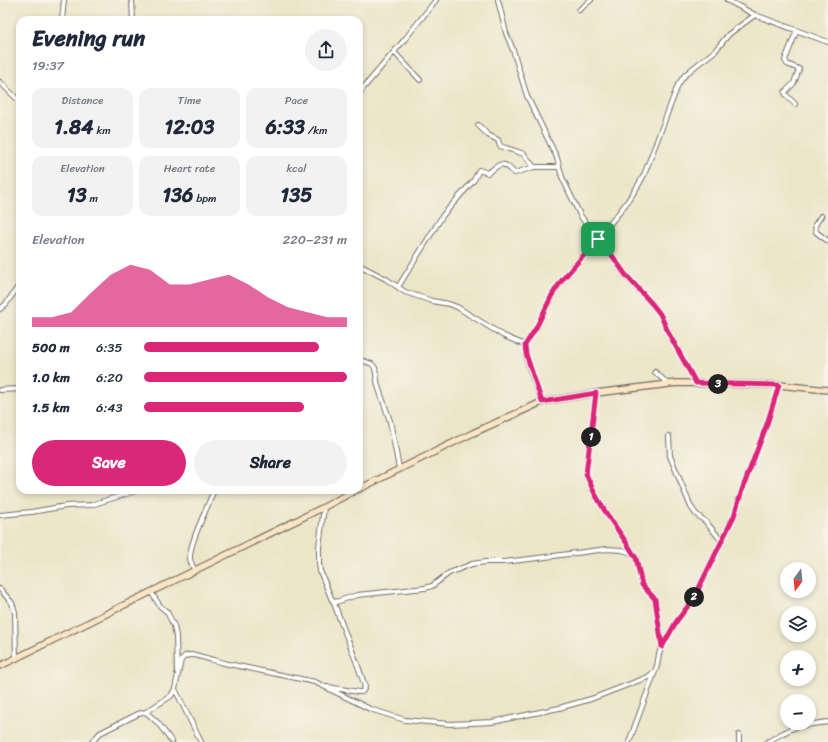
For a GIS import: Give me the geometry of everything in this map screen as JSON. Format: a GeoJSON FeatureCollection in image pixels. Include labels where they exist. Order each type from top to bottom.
{"type":"FeatureCollection","features":[{"type":"Feature","properties":{"kind":"street"},"geometry":{"type":"LineString","coordinates":[[62,16],[64,0]]}},
{"type":"Feature","properties":{"kind":"street"},"geometry":{"type":"LineString","coordinates":[[132,0],[133,16]]}},
{"type":"Feature","properties":{"kind":"street"},"geometry":{"type":"LineString","coordinates":[[363,88],[436,0]]}},
{"type":"Feature","properties":{"kind":"street"},"geometry":{"type":"LineString","coordinates":[[498,0],[506,33],[513,50],[527,96],[557,158],[562,177],[580,215],[609,251],[625,274],[660,314],[669,334],[696,383]]}},
{"type":"Feature","properties":{"kind":"street"},"geometry":{"type":"LineString","coordinates":[[579,10],[591,0]]}},
{"type":"Feature","properties":{"kind":"street"},"geometry":{"type":"LineString","coordinates":[[727,0],[754,15],[828,42]]}},
{"type":"Feature","properties":{"kind":"street"},"geometry":{"type":"LineString","coordinates":[[542,402],[526,354],[525,345],[536,328],[552,295],[562,280],[612,223],[638,187],[678,85],[684,76],[715,51],[729,34],[754,15]]}},
{"type":"Feature","properties":{"kind":"street"},"geometry":{"type":"LineString","coordinates":[[795,104],[785,92],[794,83],[799,68],[787,64],[785,60],[797,30]]}},
{"type":"Feature","properties":{"kind":"street"},"geometry":{"type":"LineString","coordinates":[[394,52],[420,80]]}},
{"type":"Feature","properties":{"kind":"street"},"geometry":{"type":"LineString","coordinates":[[0,82],[16,98]]}},
{"type":"Feature","properties":{"kind":"street"},"geometry":{"type":"LineString","coordinates":[[478,125],[488,135],[498,140],[500,146],[524,154],[534,166]]}},
{"type":"Feature","properties":{"kind":"street"},"geometry":{"type":"LineString","coordinates":[[398,287],[443,215],[474,180],[479,170],[488,173],[499,164],[506,165],[513,172],[518,173],[534,166],[559,167]]}},
{"type":"Feature","properties":{"kind":"street"},"geometry":{"type":"LineString","coordinates":[[821,216],[815,225],[816,232],[828,241]]}},
{"type":"Feature","properties":{"kind":"street"},"geometry":{"type":"LineString","coordinates":[[363,266],[405,292],[421,298],[457,307],[504,336],[525,345]]}},
{"type":"Feature","properties":{"kind":"street"},"geometry":{"type":"LineString","coordinates":[[0,309],[6,304],[16,290]]}},
{"type":"Feature","properties":{"kind":"street"},"geometry":{"type":"LineString","coordinates":[[364,361],[372,364],[375,368],[378,386],[390,421],[399,468]]}},
{"type":"Feature","properties":{"kind":"street"},"geometry":{"type":"LineString","coordinates":[[655,372],[668,384]]}},
{"type":"Feature","properties":{"kind":"street"},"geometry":{"type":"LineString","coordinates":[[363,486],[399,468],[542,402],[596,393],[668,384],[696,383],[779,385],[828,390]]}},
{"type":"Feature","properties":{"kind":"street"},"geometry":{"type":"LineString","coordinates":[[629,742],[655,671],[662,647],[676,622],[694,598],[734,516],[742,490],[767,424],[779,385]]}},
{"type":"Feature","properties":{"kind":"street"},"geometry":{"type":"LineString","coordinates":[[0,390],[16,388]]}},
{"type":"Feature","properties":{"kind":"street"},"geometry":{"type":"LineString","coordinates":[[596,393],[586,474],[606,513],[636,558],[642,585],[655,599],[662,647]]}},
{"type":"Feature","properties":{"kind":"street"},"geometry":{"type":"LineString","coordinates":[[668,436],[670,456],[691,506],[696,514],[706,522],[721,540]]}},
{"type":"Feature","properties":{"kind":"street"},"geometry":{"type":"LineString","coordinates":[[0,515],[31,512],[66,506],[91,505],[126,494]]}},
{"type":"Feature","properties":{"kind":"street"},"geometry":{"type":"LineString","coordinates":[[195,571],[191,565],[190,554],[195,537],[212,494]]}},
{"type":"Feature","properties":{"kind":"street"},"geometry":{"type":"LineString","coordinates":[[0,666],[348,494]]}},
{"type":"Feature","properties":{"kind":"street"},"geometry":{"type":"LineString","coordinates":[[324,507],[319,547],[320,571],[344,632],[356,657],[365,687],[362,692],[326,687]]}},
{"type":"Feature","properties":{"kind":"street"},"geometry":{"type":"LineString","coordinates":[[332,600],[339,602],[357,595],[425,588],[432,586],[450,573],[472,564],[530,560],[607,549],[622,550],[632,553]]}},
{"type":"Feature","properties":{"kind":"street"},"geometry":{"type":"LineString","coordinates":[[0,589],[12,603],[15,612],[16,659]]}},
{"type":"Feature","properties":{"kind":"street"},"geometry":{"type":"LineString","coordinates":[[151,592],[160,606],[167,612],[174,626],[176,636],[177,679]]}},
{"type":"Feature","properties":{"kind":"street"},"geometry":{"type":"LineString","coordinates":[[176,657],[182,658],[190,655],[196,655],[224,663],[315,682],[370,709],[405,720],[450,724],[492,722],[559,708],[591,699],[648,677],[655,671]]}},
{"type":"Feature","properties":{"kind":"street"},"geometry":{"type":"LineString","coordinates":[[92,742],[100,733],[138,714],[146,712],[171,696],[175,689],[182,658]]}},
{"type":"Feature","properties":{"kind":"street"},"geometry":{"type":"LineString","coordinates":[[175,689],[201,742]]}},
{"type":"Feature","properties":{"kind":"street"},"geometry":{"type":"LineString","coordinates":[[146,712],[158,723],[172,742]]}},
{"type":"Feature","properties":{"kind":"street"},"geometry":{"type":"LineString","coordinates":[[767,742],[783,732],[798,726],[828,722]]}},
{"type":"Feature","properties":{"kind":"street"},"geometry":{"type":"LineString","coordinates":[[739,735],[739,742]]}},
{"type":"Feature","properties":{"kind":"route"},"geometry":{"type":"LineString","coordinates":[[598,239],[609,251],[613,259],[625,274],[660,314],[669,334],[696,383],[779,385],[767,424],[738,501],[734,516],[694,598],[669,632],[662,647],[655,599],[642,585],[636,558],[606,513],[586,474],[596,393],[542,402],[526,354],[525,345],[536,328],[552,295],[562,280],[598,239]]}}]}
